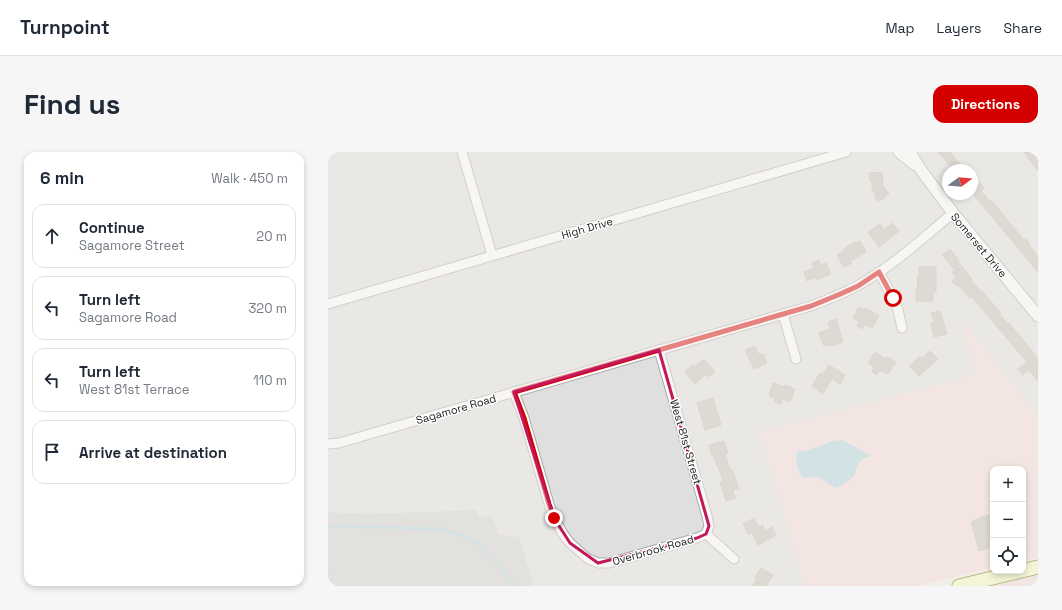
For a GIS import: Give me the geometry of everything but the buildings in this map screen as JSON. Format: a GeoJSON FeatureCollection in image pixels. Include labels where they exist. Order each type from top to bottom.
{"type":"FeatureCollection","features":[{"type":"Feature","properties":{"kind":"main road"},"geometry":{"type":"LineString","coordinates":[[959,586],[1038,567]]}},
{"type":"Feature","properties":{"kind":"street"},"geometry":{"type":"LineString","coordinates":[[462,152],[492,255]]}},
{"type":"Feature","properties":{"kind":"street","name":"High Drive"},"geometry":{"type":"LineString","coordinates":[[328,304],[846,152]]}},
{"type":"Feature","properties":{"kind":"street"},"geometry":{"type":"LineString","coordinates":[[899,152],[921,170]]}},
{"type":"Feature","properties":{"kind":"street","name":"Somerset Drive"},"geometry":{"type":"LineString","coordinates":[[910,152],[921,170],[953,213],[1038,316]]}},
{"type":"Feature","properties":{"kind":"street","name":"Sagamore Road"},"geometry":{"type":"LineString","coordinates":[[328,444],[811,306],[858,286],[898,260],[953,213]]}},
{"type":"Feature","properties":{"kind":"street"},"geometry":{"type":"LineString","coordinates":[[879,272],[898,310],[902,328]]}},
{"type":"Feature","properties":{"kind":"street"},"geometry":{"type":"LineString","coordinates":[[1025,300],[1038,312]]}},
{"type":"Feature","properties":{"kind":"street"},"geometry":{"type":"LineString","coordinates":[[783,314],[796,359]]}},
{"type":"Feature","properties":{"kind":"street","name":"West 81st Street"},"geometry":{"type":"LineString","coordinates":[[659,350],[710,526],[706,534]]}},
{"type":"Feature","properties":{"kind":"street","name":"Overbrook Road"},"geometry":{"type":"LineString","coordinates":[[514,392],[524,418],[554,518],[570,544],[587,558],[598,564],[609,563],[697,538],[706,534],[734,559]]}},
{"type":"Feature","properties":{"kind":"highlighted area"},"geometry":{"type":"Polygon","coordinates":[[[659,350],[709,526],[706,534],[697,538],[598,563],[570,543],[554,518],[514,392],[659,350]]]}},
{"type":"Feature","properties":{"kind":"shaded area"},"geometry":{"type":"Polygon","coordinates":[[[328,152],[1038,152],[1038,415],[961,320],[976,375],[760,432],[805,586],[534,586],[519,537],[498,534],[479,518],[328,512],[328,152]]]}},
{"type":"Feature","properties":{"kind":"shaded area"},"geometry":{"type":"Polygon","coordinates":[[[960,319],[1038,415],[1038,557],[1026,560],[1026,466],[990,466],[990,569],[917,586],[805,586],[760,432],[976,375],[960,319]]]}},
{"type":"Feature","properties":{"kind":"shaded area"},"geometry":{"type":"Polygon","coordinates":[[[476,510],[479,518],[491,515],[498,534],[519,537],[534,586],[328,586],[328,512],[369,514],[476,510]]]}},
{"type":"Feature","properties":{"kind":"shaded area"},"geometry":{"type":"Polygon","coordinates":[[[1038,575],[1038,586],[993,586],[1038,575]]]}},
{"type":"Feature","properties":{"kind":"water"},"geometry":{"type":"Polygon","coordinates":[[[842,440],[868,454],[870,457],[859,462],[854,476],[841,486],[835,488],[819,477],[804,478],[801,475],[797,462],[798,451],[821,446],[832,441],[842,440]]]}},
{"type":"Feature","properties":{"kind":"waterway"},"geometry":{"type":"LineString","coordinates":[[328,526],[442,529],[477,542],[516,586]]}},
{"type":"Feature","properties":{"kind":"route"},"geometry":{"type":"LineString","coordinates":[[554,518],[524,418],[514,392],[811,306],[858,286],[879,272],[893,298]]}}]}
